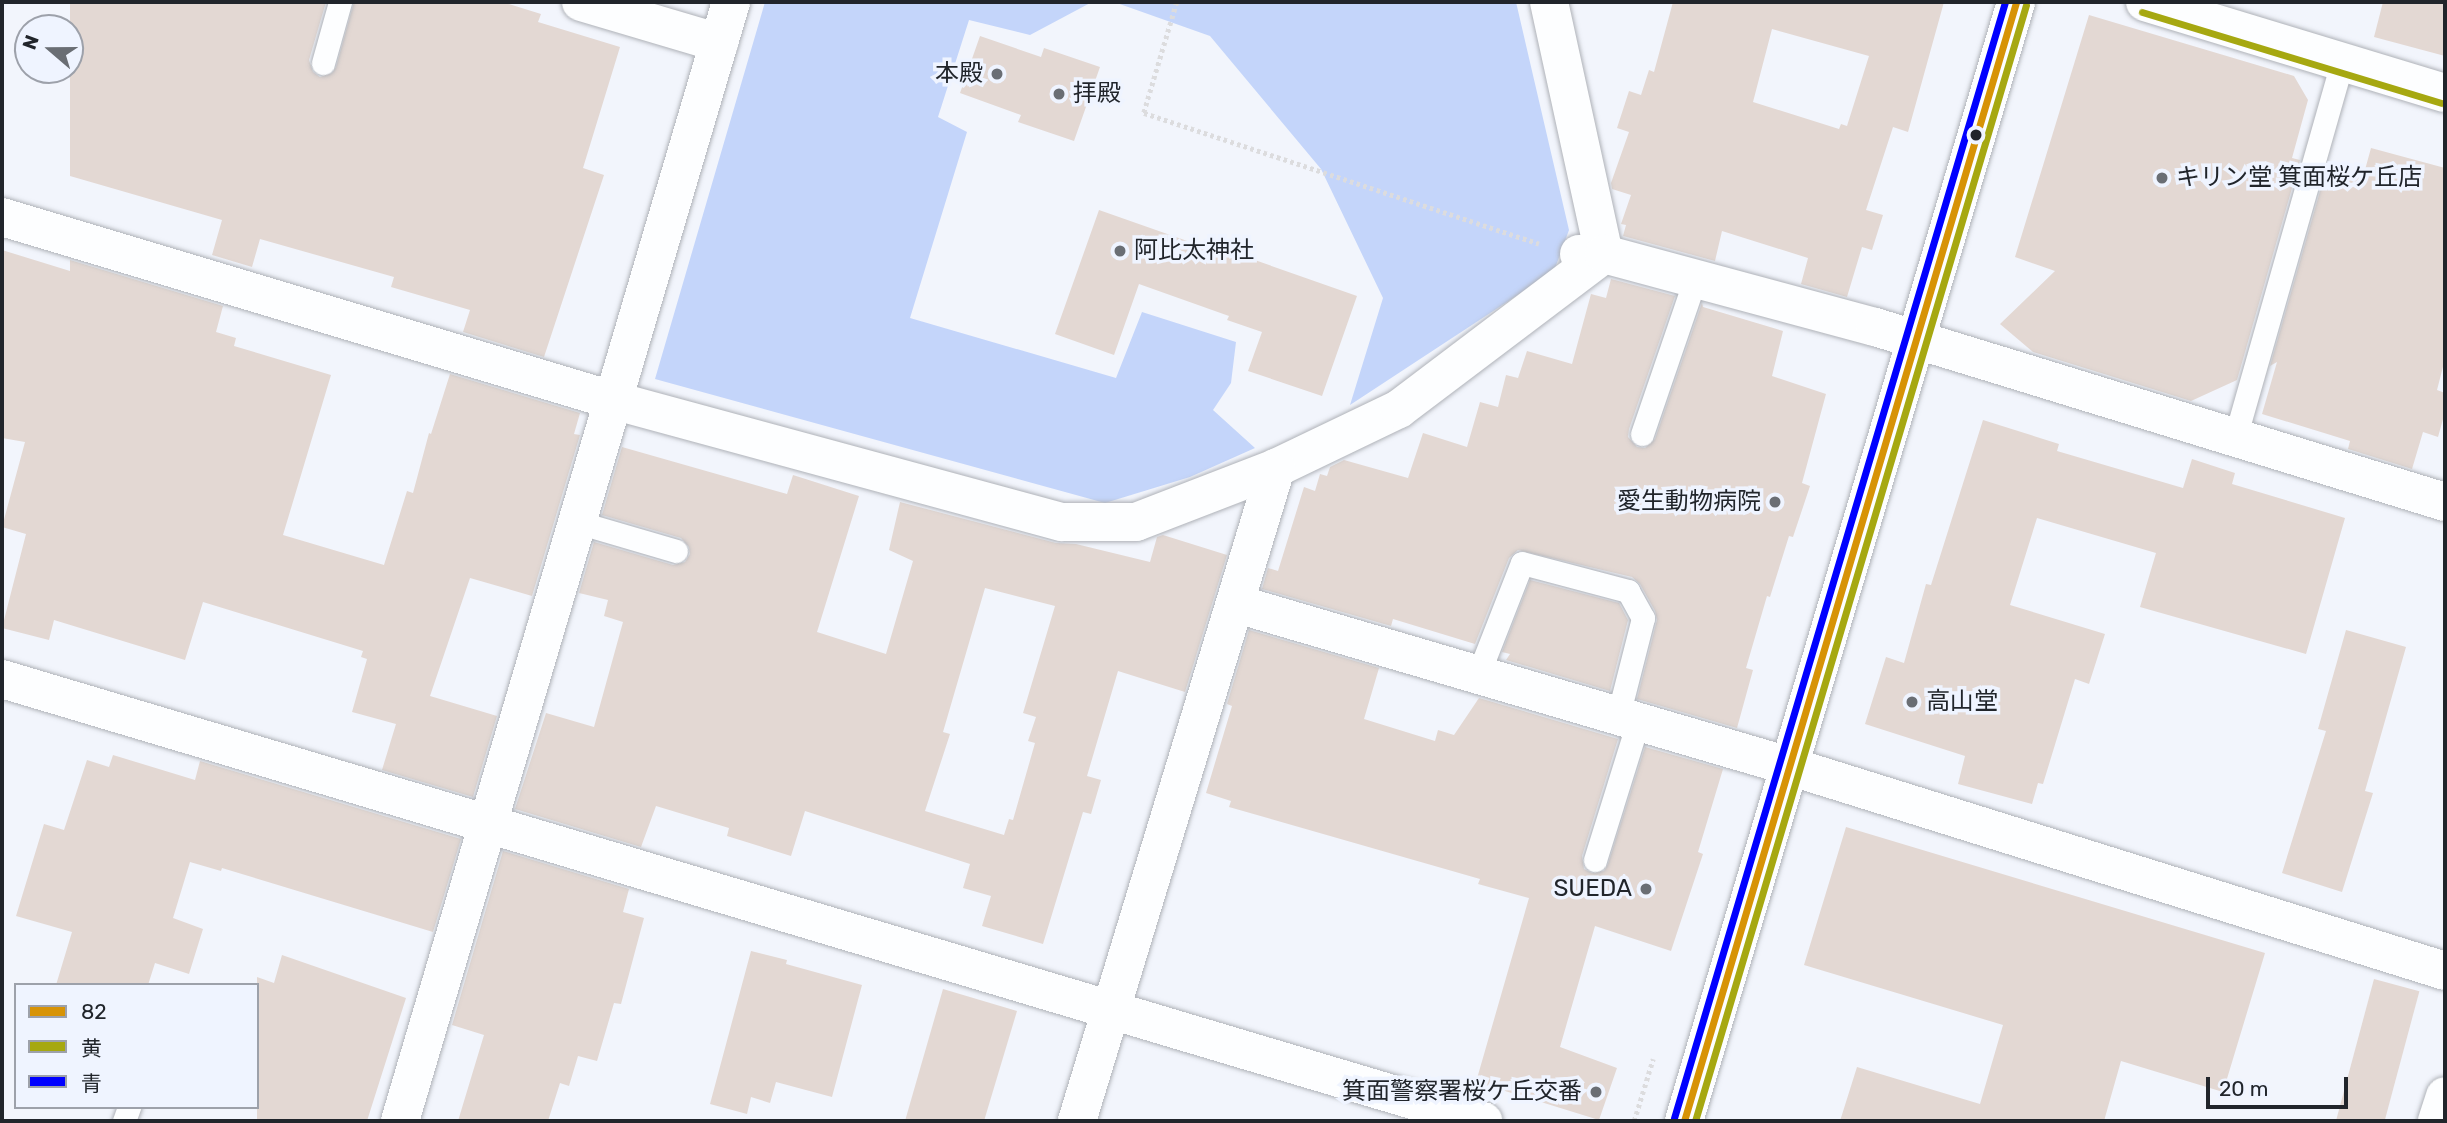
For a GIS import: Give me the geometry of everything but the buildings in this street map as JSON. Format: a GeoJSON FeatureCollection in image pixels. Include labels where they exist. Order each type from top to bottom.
{"type":"FeatureCollection","features":[{"type":"Feature","properties":{"kind":"street"},"geometry":{"type":"LineString","coordinates":[[580,2],[719,43]]}},
{"type":"Feature","properties":{"kind":"street"},"geometry":{"type":"LineString","coordinates":[[400,1121],[731,2]]}},
{"type":"Feature","properties":{"kind":"street"},"geometry":{"type":"LineString","coordinates":[[1549,2],[1571,250]]}},
{"type":"Feature","properties":{"kind":"street"},"geometry":{"type":"LineString","coordinates":[[1684,1121],[2016,2]]}},
{"type":"Feature","properties":{"kind":"street"},"geometry":{"type":"LineString","coordinates":[[2145,2],[2445,93]]}},
{"type":"Feature","properties":{"kind":"street"},"geometry":{"type":"LineString","coordinates":[[2,217],[612,400],[1062,522],[1136,522],[1276,468],[1399,408],[1571,250]]}},
{"type":"Feature","properties":{"kind":"street"},"geometry":{"type":"LineString","coordinates":[[1571,250],[1695,279],[1916,339],[2235,438],[2444,496]]}},
{"type":"Feature","properties":{"kind":"street"},"geometry":{"type":"LineString","coordinates":[[1077,1121],[1237,604],[1276,468]]}},
{"type":"Feature","properties":{"kind":"street"},"geometry":{"type":"LineString","coordinates":[[1237,604],[1788,766],[2445,971]]}},
{"type":"Feature","properties":{"kind":"street"},"geometry":{"type":"LineString","coordinates":[[2,679],[1110,1012],[1483,1121]]}},
{"type":"Feature","properties":{"kind":"street"},"geometry":{"type":"LineString","coordinates":[[2437,1121],[2445,1096]]}},
{"type":"Feature","properties":{"kind":"lane"},"geometry":{"type":"LineString","coordinates":[[323,64],[340,2]]}},
{"type":"Feature","properties":{"kind":"lane"},"geometry":{"type":"LineString","coordinates":[[2235,438],[2342,62]]}},
{"type":"Feature","properties":{"kind":"lane"},"geometry":{"type":"LineString","coordinates":[[1642,434],[1695,279]]}},
{"type":"Feature","properties":{"kind":"lane"},"geometry":{"type":"LineString","coordinates":[[577,522],[676,551]]}},
{"type":"Feature","properties":{"kind":"lane"},"geometry":{"type":"LineString","coordinates":[[1478,675],[1522,563],[1628,591],[1643,618],[1628,719],[1595,860]]}},
{"type":"Feature","properties":{"kind":"path"},"geometry":{"type":"LineString","coordinates":[[1177,2],[1144,113],[1571,250]]}},
{"type":"Feature","properties":{"kind":"shaded area"},"geometry":{"type":"Polygon","coordinates":[[[765,2],[1092,2],[1030,35],[969,20],[938,117],[967,132],[910,318],[1116,378],[1142,312],[1236,342],[1231,383],[1213,410],[1255,448],[1190,477],[1105,503],[655,379],[765,2]]]}},
{"type":"Feature","properties":{"kind":"shaded area"},"geometry":{"type":"Polygon","coordinates":[[[1114,2],[1516,2],[1569,230],[1554,271],[1350,405],[1383,298],[1321,169],[1210,36],[1114,2]]]}},
{"type":"Feature","properties":{"kind":"transit line","name":"青"},"geometry":{"type":"LineString","coordinates":[[1674,1118],[2005,2]]}},
{"type":"Feature","properties":{"kind":"transit line","name":"82"},"geometry":{"type":"LineString","coordinates":[[1684,1121],[2016,2]]}},
{"type":"Feature","properties":{"kind":"transit line","name":"黄"},"geometry":{"type":"LineString","coordinates":[[1695,1121],[2026,5]]}},
{"type":"Feature","properties":{"kind":"transit line","name":"黄"},"geometry":{"type":"LineString","coordinates":[[2142,12],[2442,103]]}},
{"type":"Feature","properties":{"kind":"place","name":"本殿"},"geometry":{"type":"Point","coordinates":[997,74]}},
{"type":"Feature","properties":{"kind":"place","name":"拝殿"},"geometry":{"type":"Point","coordinates":[1059,94]}},
{"type":"Feature","properties":{"kind":"place","name":"キリン堂 箕面桜ケ丘店"},"geometry":{"type":"Point","coordinates":[2162,178]}},
{"type":"Feature","properties":{"kind":"place","name":"阿比太神社"},"geometry":{"type":"Point","coordinates":[1120,251]}},
{"type":"Feature","properties":{"kind":"place","name":"愛生動物病院"},"geometry":{"type":"Point","coordinates":[1775,502]}},
{"type":"Feature","properties":{"kind":"place","name":"高山堂"},"geometry":{"type":"Point","coordinates":[1912,702]}},
{"type":"Feature","properties":{"kind":"place","name":"SUEDA"},"geometry":{"type":"Point","coordinates":[1646,889]}},
{"type":"Feature","properties":{"kind":"place","name":"箕面警察署桜ケ丘交番"},"geometry":{"type":"Point","coordinates":[1596,1092]}}]}
